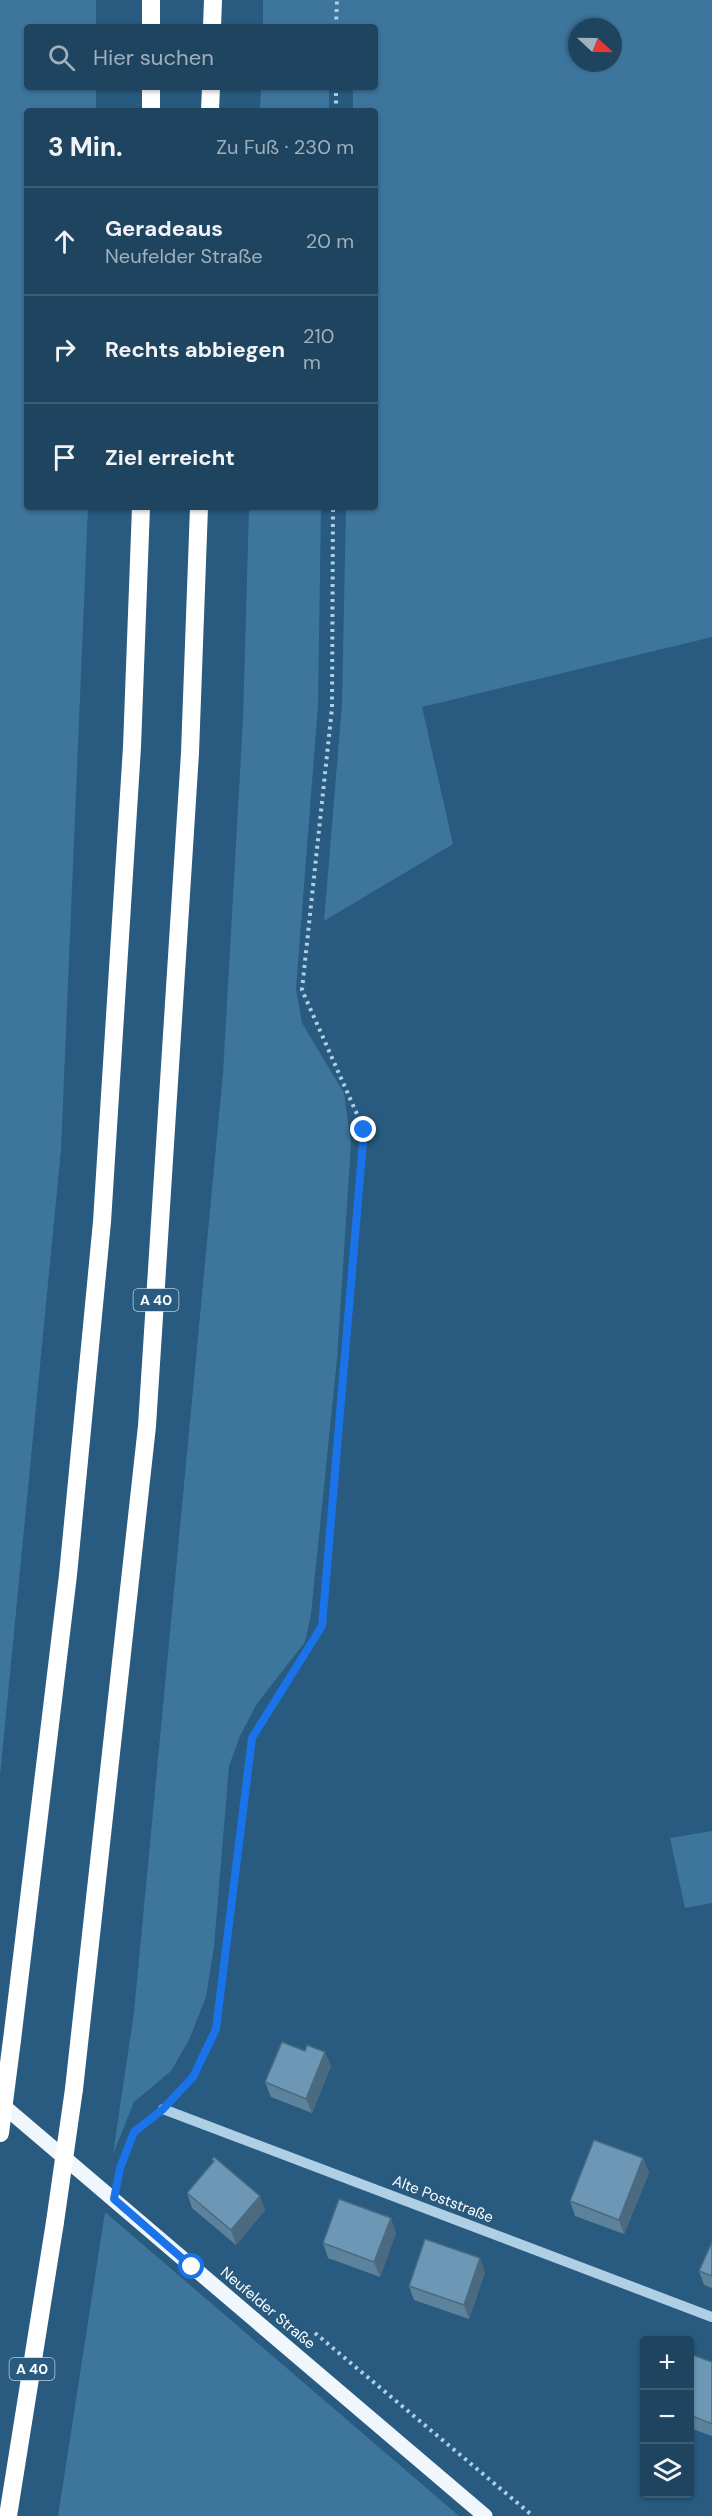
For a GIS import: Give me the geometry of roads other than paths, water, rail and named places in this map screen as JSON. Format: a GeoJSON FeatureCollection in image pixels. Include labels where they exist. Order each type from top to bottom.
{"type":"FeatureCollection","features":[{"type":"Feature","properties":{"kind":"highway"},"geometry":{"type":"LineString","coordinates":[[151,0],[151,24]]}},
{"type":"Feature","properties":{"kind":"highway"},"geometry":{"type":"LineString","coordinates":[[212,24],[213,0]]}},
{"type":"Feature","properties":{"kind":"highway"},"geometry":{"type":"LineString","coordinates":[[151,90],[151,108]]}},
{"type":"Feature","properties":{"kind":"highway"},"geometry":{"type":"LineString","coordinates":[[210,108],[211,90]]}},
{"type":"Feature","properties":{"kind":"highway"},"geometry":{"type":"LineString","coordinates":[[0,2133],[68,1575],[102,1222],[132,747],[141,510]]}},
{"type":"Feature","properties":{"kind":"highway","name":"A 40"},"geometry":{"type":"LineString","coordinates":[[8,2516],[56,2222],[74,2089],[147,1426],[190,753],[199,510]]}},
{"type":"Feature","properties":{"kind":"main road","name":"Neufelder Straße"},"geometry":{"type":"LineString","coordinates":[[0,2103],[485,2516]]}},
{"type":"Feature","properties":{"kind":"street","name":"Alte Poststraße"},"geometry":{"type":"LineString","coordinates":[[163,2109],[712,2317]]}}]}
